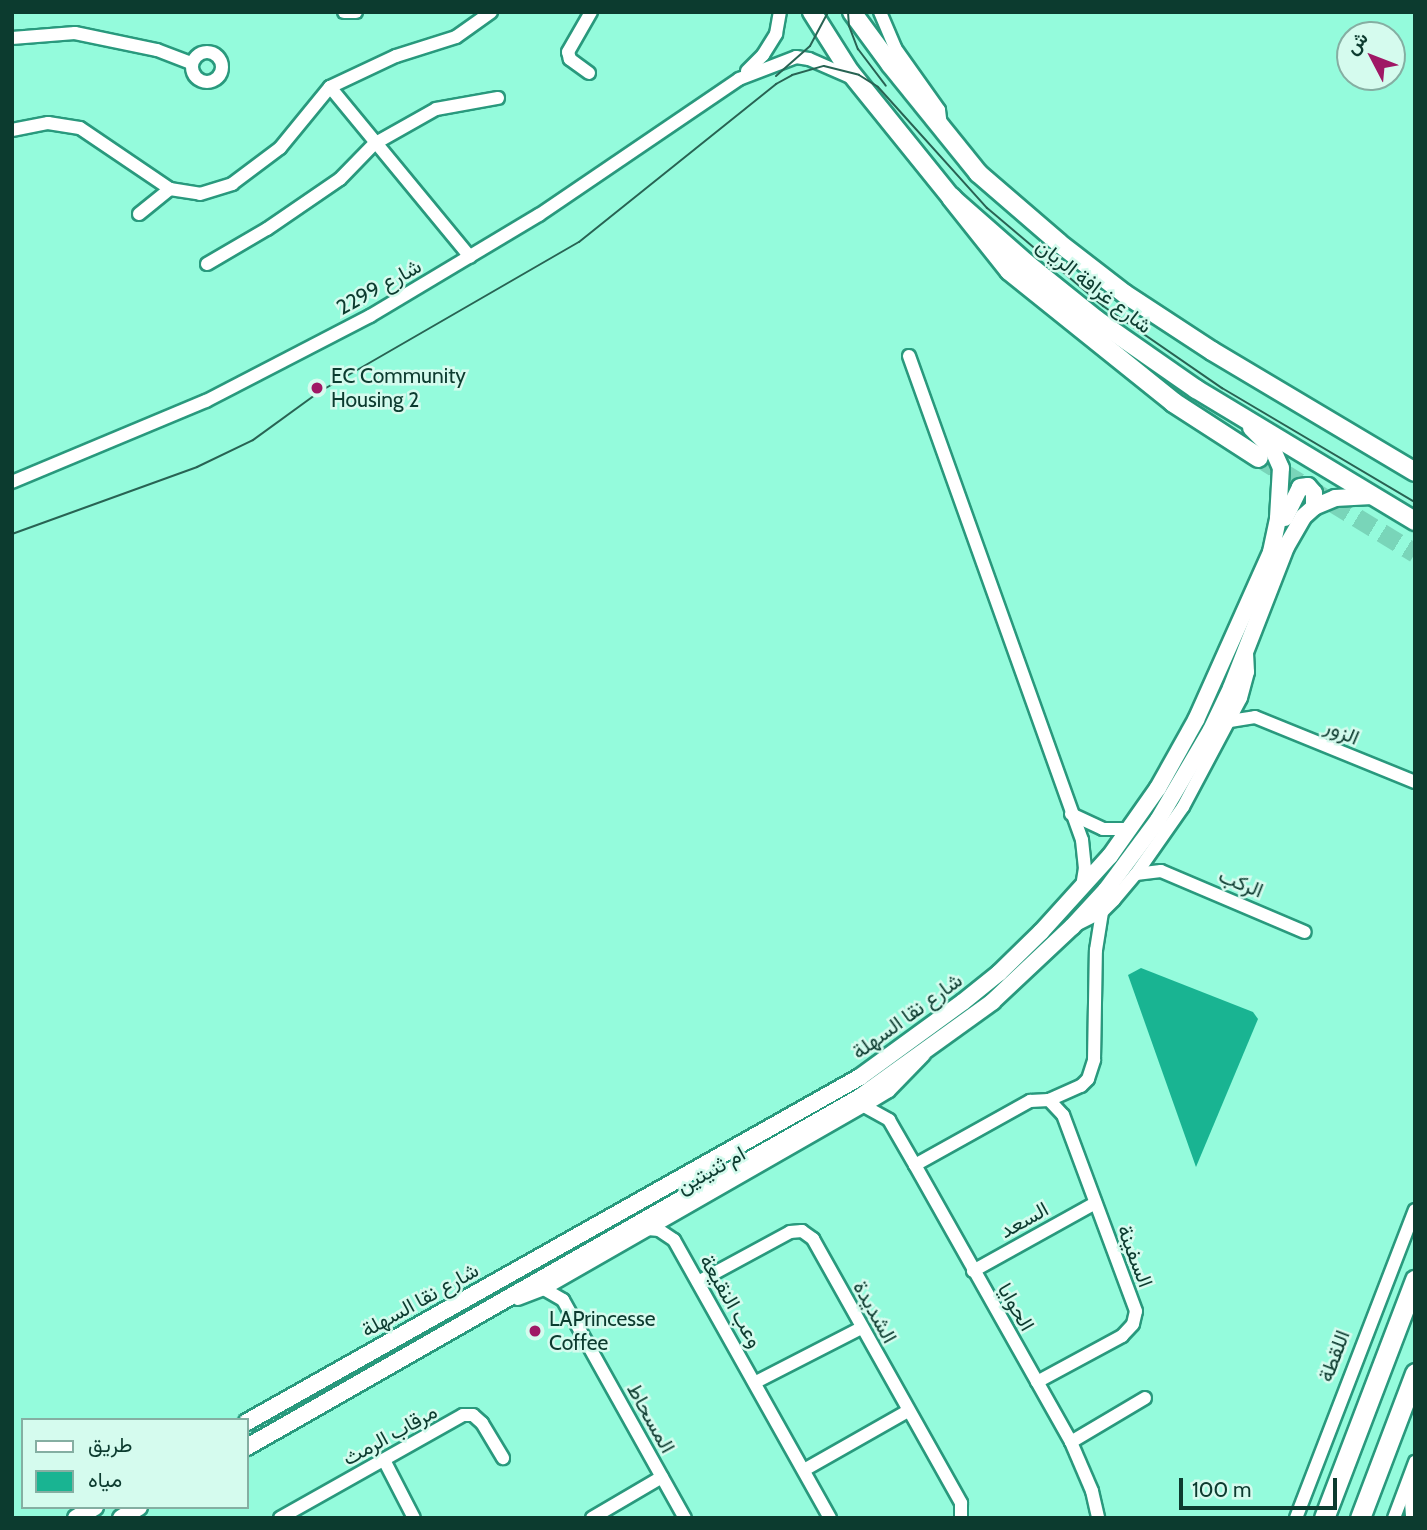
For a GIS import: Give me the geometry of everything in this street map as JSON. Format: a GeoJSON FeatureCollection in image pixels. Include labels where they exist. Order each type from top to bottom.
{"type":"FeatureCollection","features":[{"type":"Feature","properties":{"kind":"main road","name":"شارع غرافة الريان"},"geometry":{"type":"LineString","coordinates":[[812,12],[855,79],[951,197],[1097,320],[1223,406],[1415,521]]}},
{"type":"Feature","properties":{"kind":"main road","name":"شارع غرافة الريان"},"geometry":{"type":"LineString","coordinates":[[852,12],[978,173],[1059,243],[1125,294],[1212,351],[1415,472]]}},
{"type":"Feature","properties":{"kind":"main road"},"geometry":{"type":"LineString","coordinates":[[951,197],[1009,270],[1173,402],[1258,457]]}},
{"type":"Feature","properties":{"kind":"main road"},"geometry":{"type":"LineString","coordinates":[[1324,1518],[1415,1280]]}},
{"type":"Feature","properties":{"kind":"main road"},"geometry":{"type":"LineString","coordinates":[[1360,1518],[1415,1373]]}},
{"type":"Feature","properties":{"kind":"street"},"geometry":{"type":"LineString","coordinates":[[344,12],[356,12]]}},
{"type":"Feature","properties":{"kind":"street"},"geometry":{"type":"LineString","coordinates":[[12,130],[48,123],[80,128],[170,189],[200,194],[232,184],[280,148],[330,87],[396,56],[456,37],[491,12]]}},
{"type":"Feature","properties":{"kind":"street","name":"شارع 2299"},"geometry":{"type":"LineString","coordinates":[[12,482],[206,401],[370,316],[539,215],[739,79],[763,55],[776,34],[780,12]]}},
{"type":"Feature","properties":{"kind":"street"},"geometry":{"type":"LineString","coordinates":[[880,12],[895,48],[939,110],[941,128]]}},
{"type":"Feature","properties":{"kind":"street"},"geometry":{"type":"LineString","coordinates":[[587,14],[568,52],[570,58],[589,73]]}},
{"type":"Feature","properties":{"kind":"street"},"geometry":{"type":"LineString","coordinates":[[12,38],[75,33],[157,50],[191,63]]}},
{"type":"Feature","properties":{"kind":"street","name":"شارع 2299"},"geometry":{"type":"LineString","coordinates":[[739,79],[796,57],[809,59],[855,79]]}},
{"type":"Feature","properties":{"kind":"street"},"geometry":{"type":"LineString","coordinates":[[330,87],[374,144],[470,257]]}},
{"type":"Feature","properties":{"kind":"street"},"geometry":{"type":"LineString","coordinates":[[207,264],[267,229],[340,180],[374,144],[436,109],[498,98]]}},
{"type":"Feature","properties":{"kind":"street"},"geometry":{"type":"LineString","coordinates":[[139,214],[170,189]]}},
{"type":"Feature","properties":{"kind":"street"},"geometry":{"type":"LineString","coordinates":[[909,356],[1071,814],[1084,854],[1082,888]]}},
{"type":"Feature","properties":{"kind":"street","name":"شارع نقا السهلة"},"geometry":{"type":"LineString","coordinates":[[248,1421],[860,1077],[999,973],[1082,888],[1131,829],[1196,720],[1271,552],[1279,505],[1281,468],[1266,441],[1223,406]]}},
{"type":"Feature","properties":{"kind":"street"},"geometry":{"type":"LineString","coordinates":[[1271,552],[1297,489],[1304,486],[1311,488],[1315,499],[1314,507]]}},
{"type":"Feature","properties":{"kind":"street"},"geometry":{"type":"LineString","coordinates":[[1314,507],[1335,498],[1372,496]]}},
{"type":"Feature","properties":{"kind":"street","name":"شارع نقا السهلة"},"geometry":{"type":"LineString","coordinates":[[248,1446],[860,1097],[992,1002],[1072,927],[1135,853],[1173,797],[1211,730],[1286,547],[1303,517],[1314,507]]}},
{"type":"Feature","properties":{"kind":"street","name":"شارع نقا السهلة"},"geometry":{"type":"LineString","coordinates":[[1072,927],[1102,912],[1136,874],[1199,781],[1241,698],[1248,672],[1247,643]]}},
{"type":"Feature","properties":{"kind":"street"},"geometry":{"type":"LineString","coordinates":[[1230,721],[1255,717],[1241,698]]}},
{"type":"Feature","properties":{"kind":"street","name":"الزور"},"geometry":{"type":"LineString","coordinates":[[1255,717],[1415,782]]}},
{"type":"Feature","properties":{"kind":"street"},"geometry":{"type":"LineString","coordinates":[[1071,814],[1103,829],[1131,829]]}},
{"type":"Feature","properties":{"kind":"street"},"geometry":{"type":"LineString","coordinates":[[1153,851],[1161,872]]}},
{"type":"Feature","properties":{"kind":"street","name":"الركب"},"geometry":{"type":"LineString","coordinates":[[1136,874],[1161,872],[1305,932]]}},
{"type":"Feature","properties":{"kind":"street"},"geometry":{"type":"LineString","coordinates":[[915,1165],[1030,1101],[1049,1100],[1081,1086],[1093,1070],[1096,963],[1102,912]]}},
{"type":"Feature","properties":{"kind":"street","name":"ام ثنيتين"},"geometry":{"type":"LineString","coordinates":[[501,1302],[544,1289],[889,1091],[912,1070],[927,1051]]}},
{"type":"Feature","properties":{"kind":"street"},"geometry":{"type":"LineString","coordinates":[[889,1091],[889,1120]]}},
{"type":"Feature","properties":{"kind":"street","name":"السفينة"},"geometry":{"type":"LineString","coordinates":[[1037,1382],[1122,1336],[1133,1324],[1136,1311],[1063,1115],[1049,1100]]}},
{"type":"Feature","properties":{"kind":"street","name":"الحوايا"},"geometry":{"type":"LineString","coordinates":[[864,1105],[877,1110],[889,1120],[915,1165],[1071,1442],[1092,1491],[1098,1518]]}},
{"type":"Feature","properties":{"kind":"street","name":"السعد"},"geometry":{"type":"LineString","coordinates":[[973,1271],[1095,1203]]}},
{"type":"Feature","properties":{"kind":"street","name":"اللقطة"},"geometry":{"type":"LineString","coordinates":[[1296,1518],[1415,1210]]}},
{"type":"Feature","properties":{"kind":"street","name":"وعب النقيعة"},"geometry":{"type":"LineString","coordinates":[[674,1240],[678,1211]]}},
{"type":"Feature","properties":{"kind":"street","name":"وعب النقيعة"},"geometry":{"type":"LineString","coordinates":[[648,1229],[659,1230],[674,1240],[830,1518]]}},
{"type":"Feature","properties":{"kind":"street","name":"الشديدة"},"geometry":{"type":"LineString","coordinates":[[698,1282],[790,1233],[802,1231],[813,1239],[961,1503],[961,1518]]}},
{"type":"Feature","properties":{"kind":"street"},"geometry":{"type":"LineString","coordinates":[[544,1289],[563,1300],[568,1274]]}},
{"type":"Feature","properties":{"kind":"street","name":"المسحاط"},"geometry":{"type":"LineString","coordinates":[[563,1300],[685,1518]]}},
{"type":"Feature","properties":{"kind":"street","name":"وعب النقيعة"},"geometry":{"type":"LineString","coordinates":[[756,1382],[861,1328]]}},
{"type":"Feature","properties":{"kind":"street"},"geometry":{"type":"LineString","coordinates":[[1071,1442],[1145,1398]]}},
{"type":"Feature","properties":{"kind":"street"},"geometry":{"type":"LineString","coordinates":[[804,1470],[908,1411]]}},
{"type":"Feature","properties":{"kind":"street","name":"مرقاب الرمث"},"geometry":{"type":"LineString","coordinates":[[280,1518],[463,1415],[472,1415],[482,1423],[503,1458]]}},
{"type":"Feature","properties":{"kind":"street"},"geometry":{"type":"LineString","coordinates":[[384,1460],[414,1518]]}},
{"type":"Feature","properties":{"kind":"street"},"geometry":{"type":"LineString","coordinates":[[1394,1518],[1413,1466]]}},
{"type":"Feature","properties":{"kind":"street"},"geometry":{"type":"LineString","coordinates":[[1412,1518],[1409,1496],[1413,1466]]}},
{"type":"Feature","properties":{"kind":"street"},"geometry":{"type":"LineString","coordinates":[[592,1518],[662,1477]]}},
{"type":"Feature","properties":{"kind":"water"},"geometry":{"type":"Polygon","coordinates":[[[1141,968],[1253,1012],[1258,1019],[1196,1167],[1128,975],[1141,968]]]}},
{"type":"Feature","properties":{"kind":"tunnel"},"geometry":{"type":"LineString","coordinates":[[1258,457],[1415,553]]}},
{"type":"Feature","properties":{"kind":"tram line"},"geometry":{"type":"LineString","coordinates":[[776,76],[810,46],[828,12]]}},
{"type":"Feature","properties":{"kind":"tram line"},"geometry":{"type":"LineString","coordinates":[[848,12],[849,26],[858,49],[886,86]]}},
{"type":"Feature","properties":{"kind":"tram line"},"geometry":{"type":"LineString","coordinates":[[12,534],[197,467],[253,440],[319,392],[579,242],[776,84],[792,75],[824,66],[859,75],[878,87],[987,208],[1103,306],[1222,388],[1415,502]]}},
{"type":"Feature","properties":{"kind":"place","name":"EC Community Housing 2"},"geometry":{"type":"Point","coordinates":[317,388]}},
{"type":"Feature","properties":{"kind":"place","name":"LAPrincesse Coffee"},"geometry":{"type":"Point","coordinates":[535,1331]}}]}
